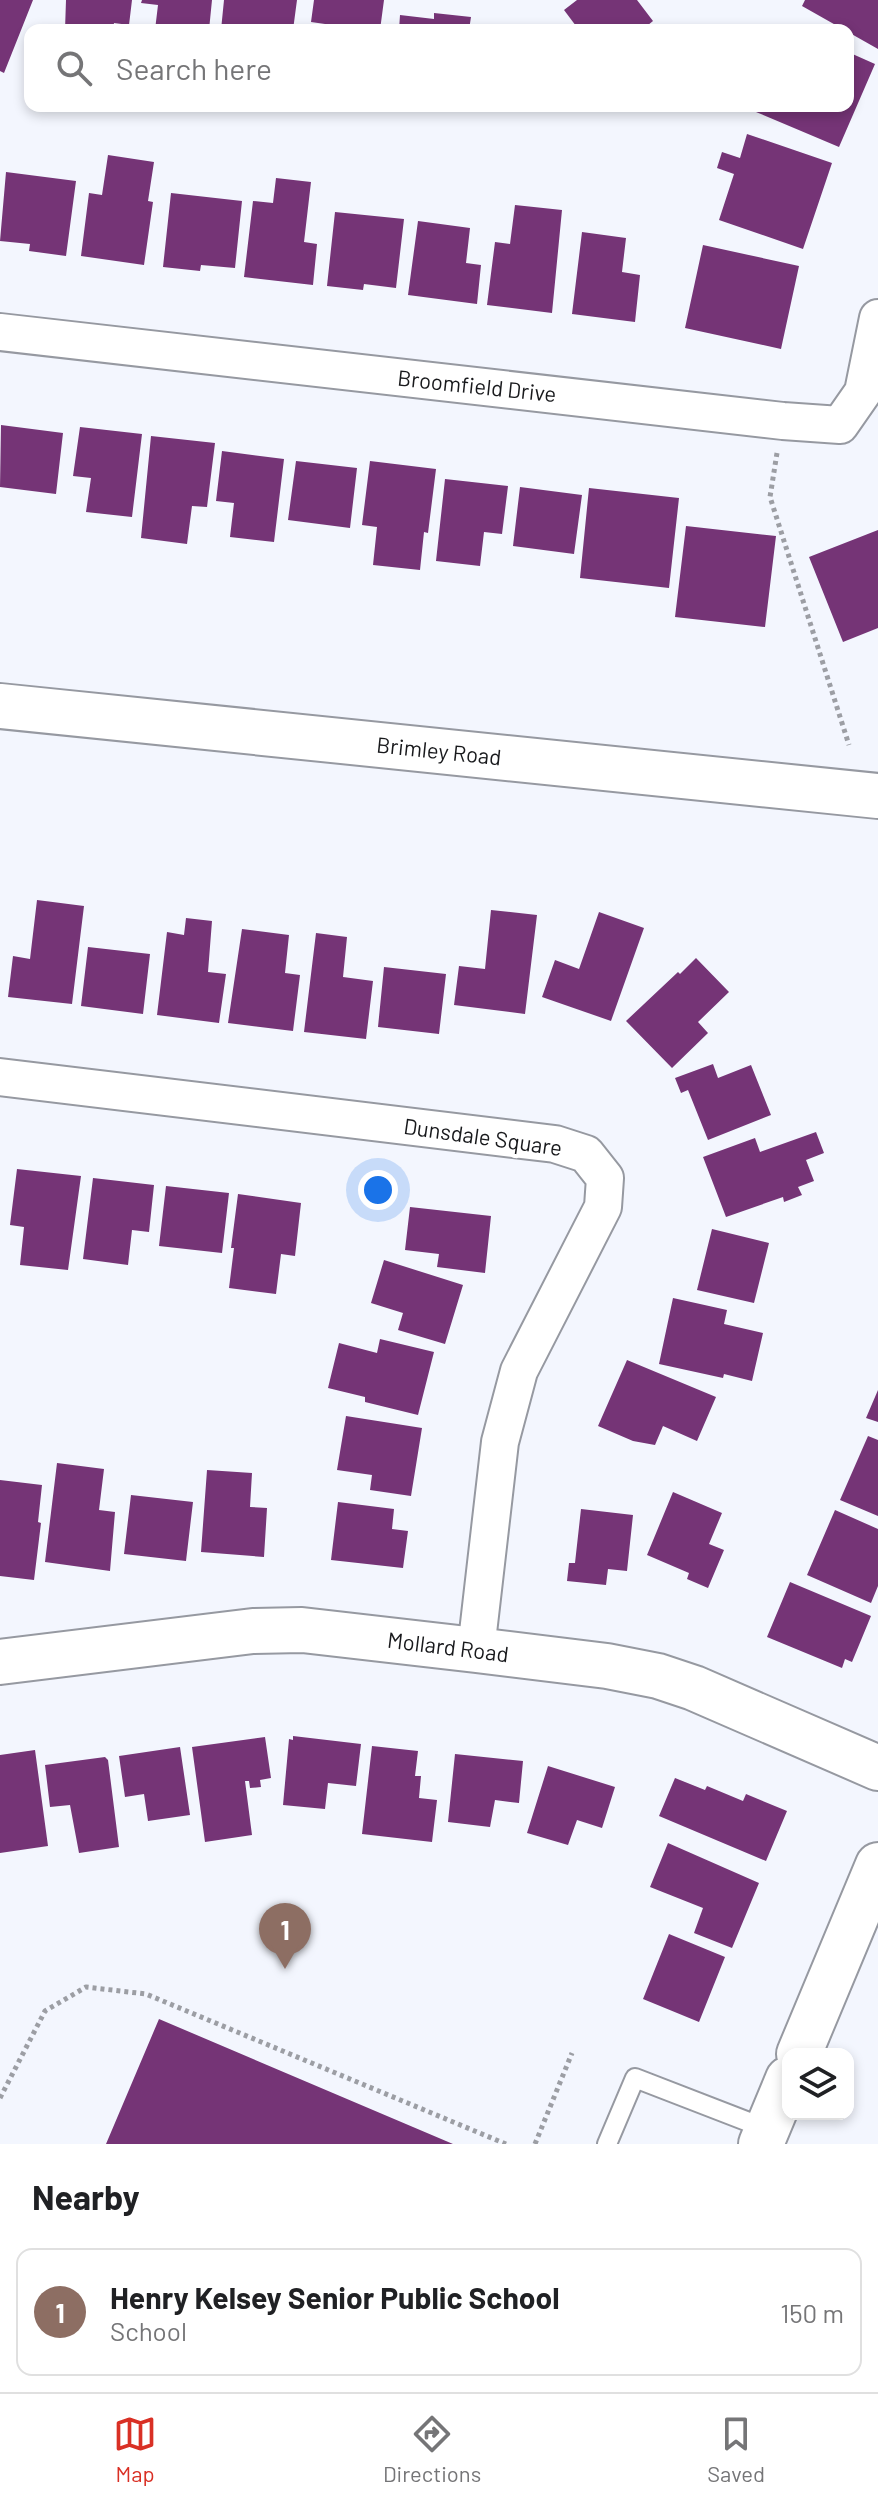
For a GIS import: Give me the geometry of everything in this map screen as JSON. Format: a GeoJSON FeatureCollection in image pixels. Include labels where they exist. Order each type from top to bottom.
{"type":"FeatureCollection","features":[{"type":"Feature","properties":{"kind":"street","name":"Broomfield Drive"},"geometry":{"type":"LineString","coordinates":[[0,332],[840,425],[863,392],[878,318]]}},
{"type":"Feature","properties":{"kind":"street","name":"Brimley Road"},"geometry":{"type":"LineString","coordinates":[[0,706],[878,796]]}},
{"type":"Feature","properties":{"kind":"street","name":"Dunsdale Square"},"geometry":{"type":"LineString","coordinates":[[0,1077],[555,1144],[586,1154],[605,1178],[603,1207],[519,1371],[500,1442],[476,1650]]}},
{"type":"Feature","properties":{"kind":"street","name":"Mollard Road"},"geometry":{"type":"LineString","coordinates":[[0,1662],[253,1631],[302,1630],[476,1650],[607,1666],[658,1676],[694,1688],[878,1768]]}},
{"type":"Feature","properties":{"kind":"street"},"geometry":{"type":"LineString","coordinates":[[802,2048],[878,1865]]}},
{"type":"Feature","properties":{"kind":"street"},"geometry":{"type":"LineString","coordinates":[[764,2137],[782,2094]]}},
{"type":"Feature","properties":{"kind":"lane"},"geometry":{"type":"LineString","coordinates":[[607,2144],[635,2078],[764,2137]]}},
{"type":"Feature","properties":{"kind":"path"},"geometry":{"type":"LineString","coordinates":[[783,421],[770,497],[849,745]]}},
{"type":"Feature","properties":{"kind":"path"},"geometry":{"type":"LineString","coordinates":[[0,2098],[45,2011],[86,1987],[146,1994],[506,2144]]}},
{"type":"Feature","properties":{"kind":"path"},"geometry":{"type":"LineString","coordinates":[[535,2144],[572,2053]]}},
{"type":"Feature","properties":{"kind":"building"},"geometry":{"type":"Polygon","coordinates":[[[0,0],[33,0],[4,73],[0,71],[0,0]]]}},
{"type":"Feature","properties":{"kind":"building"},"geometry":{"type":"Polygon","coordinates":[[[66,0],[132,0],[129,24],[65,24],[66,0]]]}},
{"type":"Feature","properties":{"kind":"building"},"geometry":{"type":"Polygon","coordinates":[[[142,0],[212,0],[210,24],[156,24],[158,5],[141,3],[142,0]]]}},
{"type":"Feature","properties":{"kind":"building"},"geometry":{"type":"Polygon","coordinates":[[[224,0],[297,0],[294,24],[222,24],[224,0]]]}},
{"type":"Feature","properties":{"kind":"building"},"geometry":{"type":"Polygon","coordinates":[[[314,0],[384,0],[381,24],[311,22],[314,0]]]}},
{"type":"Feature","properties":{"kind":"building"},"geometry":{"type":"Polygon","coordinates":[[[577,0],[637,0],[653,21],[649,24],[574,24],[564,10],[577,0]]]}},
{"type":"Feature","properties":{"kind":"building"},"geometry":{"type":"Polygon","coordinates":[[[805,0],[878,0],[878,49],[854,35],[854,24],[834,24],[802,6],[805,0]]]}},
{"type":"Feature","properties":{"kind":"building"},"geometry":{"type":"Polygon","coordinates":[[[434,13],[471,17],[470,24],[399,24],[400,15],[434,19],[434,13]]]}},
{"type":"Feature","properties":{"kind":"building"},"geometry":{"type":"Polygon","coordinates":[[[854,55],[875,64],[839,147],[756,112],[854,112],[854,55]]]}},
{"type":"Feature","properties":{"kind":"building"},"geometry":{"type":"Polygon","coordinates":[[[747,134],[832,163],[803,249],[719,220],[734,174],[717,168],[722,152],[740,158],[747,134]]]}},
{"type":"Feature","properties":{"kind":"building"},"geometry":{"type":"Polygon","coordinates":[[[108,155],[154,162],[148,201],[153,202],[144,265],[81,256],[89,193],[102,195],[108,155]]]}},
{"type":"Feature","properties":{"kind":"building"},"geometry":{"type":"Polygon","coordinates":[[[6,172],[76,181],[66,256],[29,251],[30,244],[0,241],[6,172]]]}},
{"type":"Feature","properties":{"kind":"building"},"geometry":{"type":"Polygon","coordinates":[[[276,178],[311,182],[304,242],[317,244],[313,285],[244,277],[253,201],[273,203],[276,178]]]}},
{"type":"Feature","properties":{"kind":"building"},"geometry":{"type":"Polygon","coordinates":[[[171,193],[242,201],[235,268],[201,265],[200,271],[163,267],[171,193]]]}},
{"type":"Feature","properties":{"kind":"building"},"geometry":{"type":"Polygon","coordinates":[[[515,205],[562,210],[552,313],[487,305],[495,242],[510,244],[515,205]]]}},
{"type":"Feature","properties":{"kind":"building"},"geometry":{"type":"Polygon","coordinates":[[[335,212],[404,219],[396,288],[364,284],[363,290],[327,286],[335,212]]]}},
{"type":"Feature","properties":{"kind":"building"},"geometry":{"type":"Polygon","coordinates":[[[418,221],[470,228],[466,263],[481,265],[477,304],[408,295],[418,221]]]}},
{"type":"Feature","properties":{"kind":"building"},"geometry":{"type":"Polygon","coordinates":[[[582,232],[626,238],[622,272],[640,275],[635,322],[572,314],[582,232]]]}},
{"type":"Feature","properties":{"kind":"building"},"geometry":{"type":"Polygon","coordinates":[[[703,245],[799,266],[781,349],[685,328],[703,245]]]}},
{"type":"Feature","properties":{"kind":"building"},"geometry":{"type":"Polygon","coordinates":[[[1,425],[63,433],[56,494],[0,487],[1,425]]]}},
{"type":"Feature","properties":{"kind":"building"},"geometry":{"type":"Polygon","coordinates":[[[80,427],[142,434],[132,517],[86,512],[91,478],[73,476],[80,427]]]}},
{"type":"Feature","properties":{"kind":"building"},"geometry":{"type":"Polygon","coordinates":[[[151,436],[215,443],[207,507],[192,506],[187,544],[141,538],[151,436]]]}},
{"type":"Feature","properties":{"kind":"building"},"geometry":{"type":"Polygon","coordinates":[[[222,451],[284,459],[274,542],[230,537],[234,503],[216,501],[222,451]]]}},
{"type":"Feature","properties":{"kind":"building"},"geometry":{"type":"Polygon","coordinates":[[[296,461],[357,468],[350,528],[288,520],[296,461]]]}},
{"type":"Feature","properties":{"kind":"building"},"geometry":{"type":"Polygon","coordinates":[[[370,461],[436,469],[420,570],[373,565],[377,527],[362,525],[370,461]]]}},
{"type":"Feature","properties":{"kind":"building"},"geometry":{"type":"Polygon","coordinates":[[[445,479],[508,486],[502,534],[484,532],[480,566],[436,561],[445,479]]]}},
{"type":"Feature","properties":{"kind":"building"},"geometry":{"type":"Polygon","coordinates":[[[520,487],[582,495],[574,554],[513,546],[520,487]]]}},
{"type":"Feature","properties":{"kind":"building"},"geometry":{"type":"Polygon","coordinates":[[[589,488],[679,498],[669,588],[580,578],[589,488]]]}},
{"type":"Feature","properties":{"kind":"building"},"geometry":{"type":"Polygon","coordinates":[[[686,526],[776,536],[765,627],[675,617],[686,526]]]}},
{"type":"Feature","properties":{"kind":"building"},"geometry":{"type":"Polygon","coordinates":[[[878,530],[878,628],[843,642],[809,557],[878,530]]]}},
{"type":"Feature","properties":{"kind":"building"},"geometry":{"type":"Polygon","coordinates":[[[37,900],[84,906],[72,1004],[8,997],[13,956],[30,959],[37,900]]]}},
{"type":"Feature","properties":{"kind":"building"},"geometry":{"type":"Polygon","coordinates":[[[491,910],[537,915],[525,1014],[454,1005],[459,966],[485,969],[491,910]]]}},
{"type":"Feature","properties":{"kind":"building"},"geometry":{"type":"Polygon","coordinates":[[[599,912],[644,928],[611,1021],[542,997],[555,960],[579,969],[599,912]]]}},
{"type":"Feature","properties":{"kind":"building"},"geometry":{"type":"Polygon","coordinates":[[[186,918],[212,921],[208,972],[226,974],[219,1023],[157,1015],[167,932],[184,935],[186,918]]]}},
{"type":"Feature","properties":{"kind":"building"},"geometry":{"type":"Polygon","coordinates":[[[242,929],[289,935],[285,973],[300,975],[293,1031],[228,1023],[242,929]]]}},
{"type":"Feature","properties":{"kind":"building"},"geometry":{"type":"Polygon","coordinates":[[[316,933],[347,937],[343,977],[373,981],[366,1039],[304,1032],[316,933]]]}},
{"type":"Feature","properties":{"kind":"building"},"geometry":{"type":"Polygon","coordinates":[[[88,947],[150,954],[143,1014],[81,1006],[88,947]]]}},
{"type":"Feature","properties":{"kind":"building"},"geometry":{"type":"Polygon","coordinates":[[[696,958],[729,992],[698,1022],[708,1033],[672,1068],[626,1021],[696,958]]]}},
{"type":"Feature","properties":{"kind":"building"},"geometry":{"type":"Polygon","coordinates":[[[384,967],[446,974],[439,1034],[378,1027],[384,967]]]}},
{"type":"Feature","properties":{"kind":"building"},"geometry":{"type":"Polygon","coordinates":[[[713,1064],[718,1078],[751,1065],[771,1115],[708,1140],[688,1090],[681,1093],[675,1078],[713,1064]]]}},
{"type":"Feature","properties":{"kind":"building"},"geometry":{"type":"Polygon","coordinates":[[[816,1132],[824,1153],[806,1160],[814,1181],[798,1187],[802,1195],[784,1202],[783,1197],[726,1217],[703,1157],[755,1138],[760,1152],[816,1132]]]}},
{"type":"Feature","properties":{"kind":"building"},"geometry":{"type":"Polygon","coordinates":[[[17,1169],[81,1176],[68,1270],[20,1265],[24,1227],[10,1225],[17,1169]]]}},
{"type":"Feature","properties":{"kind":"building"},"geometry":{"type":"Polygon","coordinates":[[[93,1178],[154,1185],[149,1232],[132,1230],[128,1265],[83,1259],[93,1178]]]}},
{"type":"Feature","properties":{"kind":"building"},"geometry":{"type":"Polygon","coordinates":[[[166,1186],[229,1193],[222,1253],[159,1246],[166,1186]]]}},
{"type":"Feature","properties":{"kind":"building"},"geometry":{"type":"Polygon","coordinates":[[[238,1194],[301,1203],[295,1256],[281,1254],[276,1294],[229,1288],[238,1194]]]}},
{"type":"Feature","properties":{"kind":"building"},"geometry":{"type":"Polygon","coordinates":[[[410,1207],[491,1216],[485,1273],[437,1267],[439,1254],[405,1250],[410,1207]]]}},
{"type":"Feature","properties":{"kind":"building"},"geometry":{"type":"Polygon","coordinates":[[[712,1229],[769,1243],[754,1303],[697,1290],[712,1229]]]}},
{"type":"Feature","properties":{"kind":"building"},"geometry":{"type":"Polygon","coordinates":[[[384,1260],[463,1285],[445,1344],[398,1330],[403,1313],[371,1303],[384,1260]]]}},
{"type":"Feature","properties":{"kind":"building"},"geometry":{"type":"Polygon","coordinates":[[[673,1298],[727,1310],[724,1324],[763,1333],[752,1381],[659,1364],[673,1298]]]}},
{"type":"Feature","properties":{"kind":"building"},"geometry":{"type":"Polygon","coordinates":[[[380,1339],[434,1352],[418,1415],[365,1402],[365,1397],[328,1388],[339,1343],[377,1353],[380,1339]]]}},
{"type":"Feature","properties":{"kind":"building"},"geometry":{"type":"Polygon","coordinates":[[[627,1360],[716,1397],[697,1441],[663,1426],[655,1445],[633,1441],[598,1426],[627,1360]]]}},
{"type":"Feature","properties":{"kind":"building"},"geometry":{"type":"Polygon","coordinates":[[[878,1390],[878,1422],[866,1418],[878,1390]]]}},
{"type":"Feature","properties":{"kind":"building"},"geometry":{"type":"Polygon","coordinates":[[[346,1416],[422,1428],[411,1496],[370,1490],[372,1475],[337,1470],[346,1416]]]}},
{"type":"Feature","properties":{"kind":"building"},"geometry":{"type":"Polygon","coordinates":[[[868,1436],[878,1440],[878,1516],[840,1500],[868,1436]]]}},
{"type":"Feature","properties":{"kind":"building"},"geometry":{"type":"Polygon","coordinates":[[[57,1463],[104,1469],[99,1510],[115,1512],[110,1571],[45,1562],[57,1463]]]}},
{"type":"Feature","properties":{"kind":"building"},"geometry":{"type":"Polygon","coordinates":[[[207,1470],[252,1473],[250,1507],[267,1508],[264,1557],[201,1552],[207,1470]]]}},
{"type":"Feature","properties":{"kind":"building"},"geometry":{"type":"Polygon","coordinates":[[[0,1480],[42,1485],[34,1580],[0,1576],[0,1480]]]}},
{"type":"Feature","properties":{"kind":"building"},"geometry":{"type":"Polygon","coordinates":[[[673,1492],[722,1513],[709,1544],[724,1550],[708,1588],[687,1579],[689,1573],[647,1555],[673,1492]]]}},
{"type":"Feature","properties":{"kind":"building"},"geometry":{"type":"Polygon","coordinates":[[[131,1495],[193,1502],[186,1561],[124,1554],[131,1495]]]}},
{"type":"Feature","properties":{"kind":"building"},"geometry":{"type":"Polygon","coordinates":[[[338,1502],[394,1509],[392,1529],[408,1531],[403,1568],[331,1560],[338,1502]]]}},
{"type":"Feature","properties":{"kind":"building"},"geometry":{"type":"Polygon","coordinates":[[[581,1509],[633,1515],[627,1571],[608,1569],[606,1585],[567,1581],[569,1563],[575,1563],[581,1509]]]}},
{"type":"Feature","properties":{"kind":"building"},"geometry":{"type":"Polygon","coordinates":[[[835,1510],[878,1529],[878,1586],[871,1603],[807,1575],[835,1510]]]}},
{"type":"Feature","properties":{"kind":"building"},"geometry":{"type":"Polygon","coordinates":[[[790,1582],[871,1616],[852,1662],[845,1659],[842,1668],[767,1637],[790,1582]]]}},
{"type":"Feature","properties":{"kind":"building"},"geometry":{"type":"Polygon","coordinates":[[[293,1736],[361,1744],[356,1786],[328,1783],[325,1809],[283,1805],[289,1739],[293,1740],[293,1736]]]}},
{"type":"Feature","properties":{"kind":"building"},"geometry":{"type":"Polygon","coordinates":[[[265,1737],[271,1778],[260,1780],[261,1787],[250,1788],[249,1781],[245,1781],[252,1835],[205,1842],[192,1747],[265,1737]]]}},
{"type":"Feature","properties":{"kind":"building"},"geometry":{"type":"Polygon","coordinates":[[[372,1746],[418,1751],[415,1776],[421,1776],[419,1798],[437,1800],[432,1842],[362,1834],[372,1746]]]}},
{"type":"Feature","properties":{"kind":"building"},"geometry":{"type":"Polygon","coordinates":[[[180,1747],[190,1815],[148,1821],[144,1794],[125,1797],[119,1756],[180,1747]]]}},
{"type":"Feature","properties":{"kind":"building"},"geometry":{"type":"Polygon","coordinates":[[[35,1750],[48,1846],[0,1853],[0,1755],[35,1750]]]}},
{"type":"Feature","properties":{"kind":"building"},"geometry":{"type":"Polygon","coordinates":[[[455,1754],[523,1761],[519,1803],[495,1800],[490,1827],[448,1822],[455,1754]]]}},
{"type":"Feature","properties":{"kind":"building"},"geometry":{"type":"Polygon","coordinates":[[[105,1757],[108,1760],[119,1847],[79,1853],[70,1805],[50,1807],[45,1765],[105,1757]]]}},
{"type":"Feature","properties":{"kind":"building"},"geometry":{"type":"Polygon","coordinates":[[[548,1766],[615,1787],[602,1828],[577,1820],[568,1845],[527,1833],[548,1766]]]}},
{"type":"Feature","properties":{"kind":"building"},"geometry":{"type":"Polygon","coordinates":[[[675,1778],[705,1790],[707,1786],[743,1801],[746,1794],[787,1811],[766,1861],[659,1816],[675,1778]]]}},
{"type":"Feature","properties":{"kind":"building"},"geometry":{"type":"Polygon","coordinates":[[[668,1843],[759,1883],[732,1948],[694,1933],[703,1908],[650,1887],[668,1843]]]}},
{"type":"Feature","properties":{"kind":"building"},"geometry":{"type":"Polygon","coordinates":[[[669,1934],[725,1957],[699,2022],[643,1999],[669,1934]]]}},
{"type":"Feature","properties":{"kind":"building"},"geometry":{"type":"Polygon","coordinates":[[[159,2019],[453,2144],[106,2144],[159,2019]]]}},
{"type":"Feature","properties":{"kind":"place","name":"Henry Kelsey Senior Public School"},"geometry":{"type":"Point","coordinates":[285,1969]}}]}
